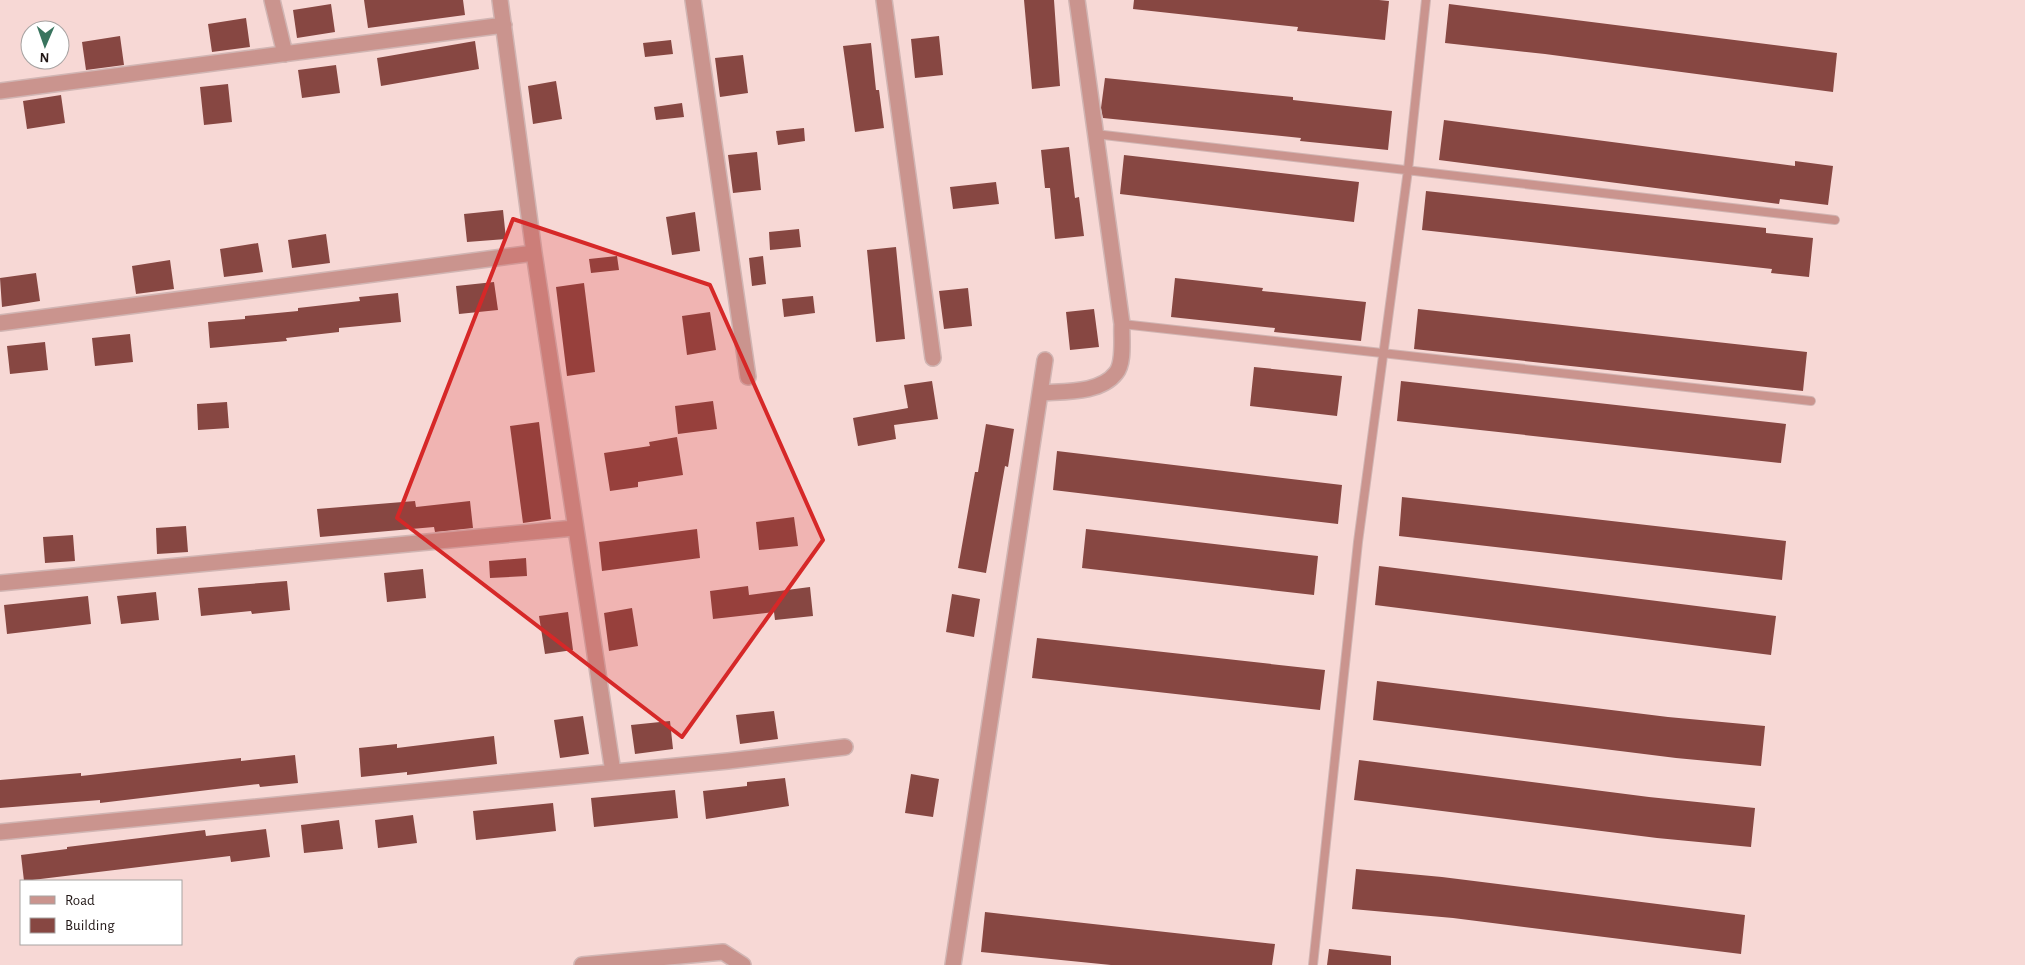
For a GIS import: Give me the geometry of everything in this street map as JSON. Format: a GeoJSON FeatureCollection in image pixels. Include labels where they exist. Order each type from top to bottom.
{"type":"FeatureCollection","features":[{"type":"Feature","properties":{"kind":"street"},"geometry":{"type":"LineString","coordinates":[[272,0],[285,54]]}},
{"type":"Feature","properties":{"kind":"street"},"geometry":{"type":"LineString","coordinates":[[500,0],[534,254],[574,528],[613,772]]}},
{"type":"Feature","properties":{"kind":"street"},"geometry":{"type":"LineString","coordinates":[[693,0],[748,378]]}},
{"type":"Feature","properties":{"kind":"street"},"geometry":{"type":"LineString","coordinates":[[884,0],[933,358]]}},
{"type":"Feature","properties":{"kind":"street"},"geometry":{"type":"LineString","coordinates":[[1040,393],[1097,387],[1116,373],[1120,360],[1122,324],[1077,0]]}},
{"type":"Feature","properties":{"kind":"street"},"geometry":{"type":"LineString","coordinates":[[0,92],[504,25]]}},
{"type":"Feature","properties":{"kind":"street"},"geometry":{"type":"LineString","coordinates":[[0,323],[534,254]]}},
{"type":"Feature","properties":{"kind":"street"},"geometry":{"type":"LineString","coordinates":[[953,965],[1044,360]]}},
{"type":"Feature","properties":{"kind":"street"},"geometry":{"type":"LineString","coordinates":[[0,583],[574,528]]}},
{"type":"Feature","properties":{"kind":"street"},"geometry":{"type":"LineString","coordinates":[[0,832],[613,772],[845,747]]}},
{"type":"Feature","properties":{"kind":"street"},"geometry":{"type":"LineString","coordinates":[[582,965],[723,952],[744,965]]}},
{"type":"Feature","properties":{"kind":"lane"},"geometry":{"type":"LineString","coordinates":[[1313,965],[1358,542],[1408,170],[1426,0]]}},
{"type":"Feature","properties":{"kind":"lane"},"geometry":{"type":"LineString","coordinates":[[1095,134],[1835,220]]}},
{"type":"Feature","properties":{"kind":"lane"},"geometry":{"type":"LineString","coordinates":[[1122,324],[1812,401]]}},
{"type":"Feature","properties":{"kind":"highlighted area"},"geometry":{"type":"Polygon","coordinates":[[[513,219],[710,285],[823,540],[682,737],[397,518],[513,219]]]}},
{"type":"Feature","properties":{"kind":"building"},"geometry":{"type":"Polygon","coordinates":[[[364,0],[463,0],[465,15],[368,28],[364,0]]]}},
{"type":"Feature","properties":{"kind":"building"},"geometry":{"type":"Polygon","coordinates":[[[1024,0],[1054,0],[1060,86],[1032,89],[1024,0]]]}},
{"type":"Feature","properties":{"kind":"building"},"geometry":{"type":"Polygon","coordinates":[[[1134,0],[1389,1],[1385,40],[1297,31],[1298,27],[1133,9],[1134,0]]]}},
{"type":"Feature","properties":{"kind":"building"},"geometry":{"type":"Polygon","coordinates":[[[331,4],[335,32],[297,38],[293,10],[331,4]]]}},
{"type":"Feature","properties":{"kind":"building"},"geometry":{"type":"Polygon","coordinates":[[[1449,4],[1837,53],[1833,92],[1545,54],[1445,43],[1449,4]]]}},
{"type":"Feature","properties":{"kind":"building"},"geometry":{"type":"Polygon","coordinates":[[[246,18],[250,47],[212,52],[208,24],[246,18]]]}},
{"type":"Feature","properties":{"kind":"building"},"geometry":{"type":"Polygon","coordinates":[[[120,36],[124,65],[86,70],[82,42],[120,36]]]}},
{"type":"Feature","properties":{"kind":"building"},"geometry":{"type":"Polygon","coordinates":[[[939,36],[943,75],[915,78],[911,39],[939,36]]]}},
{"type":"Feature","properties":{"kind":"building"},"geometry":{"type":"Polygon","coordinates":[[[671,40],[673,54],[645,57],[643,43],[671,40]]]}},
{"type":"Feature","properties":{"kind":"building"},"geometry":{"type":"Polygon","coordinates":[[[475,41],[479,69],[381,86],[377,58],[475,41]]]}},
{"type":"Feature","properties":{"kind":"building"},"geometry":{"type":"Polygon","coordinates":[[[871,43],[876,90],[879,90],[884,128],[855,132],[843,46],[871,43]]]}},
{"type":"Feature","properties":{"kind":"building"},"geometry":{"type":"Polygon","coordinates":[[[743,55],[748,93],[720,97],[715,58],[743,55]]]}},
{"type":"Feature","properties":{"kind":"building"},"geometry":{"type":"Polygon","coordinates":[[[336,65],[340,93],[302,98],[298,70],[336,65]]]}},
{"type":"Feature","properties":{"kind":"building"},"geometry":{"type":"Polygon","coordinates":[[[1105,78],[1293,97],[1293,100],[1392,111],[1388,150],[1300,141],[1301,138],[1103,118],[1101,108],[1105,78]]]}},
{"type":"Feature","properties":{"kind":"building"},"geometry":{"type":"Polygon","coordinates":[[[556,81],[562,119],[533,124],[528,86],[556,81]]]}},
{"type":"Feature","properties":{"kind":"building"},"geometry":{"type":"Polygon","coordinates":[[[228,84],[232,122],[204,125],[200,87],[228,84]]]}},
{"type":"Feature","properties":{"kind":"building"},"geometry":{"type":"Polygon","coordinates":[[[61,95],[65,123],[27,129],[23,101],[61,95]]]}},
{"type":"Feature","properties":{"kind":"building"},"geometry":{"type":"Polygon","coordinates":[[[682,103],[684,117],[656,120],[654,107],[682,103]]]}},
{"type":"Feature","properties":{"kind":"building"},"geometry":{"type":"Polygon","coordinates":[[[1444,120],[1795,166],[1795,161],[1833,166],[1828,205],[1780,199],[1779,204],[1439,160],[1444,120]]]}},
{"type":"Feature","properties":{"kind":"building"},"geometry":{"type":"Polygon","coordinates":[[[804,128],[805,141],[778,145],[776,131],[804,128]]]}},
{"type":"Feature","properties":{"kind":"building"},"geometry":{"type":"Polygon","coordinates":[[[1069,147],[1075,198],[1079,197],[1084,236],[1055,239],[1050,188],[1045,188],[1041,150],[1069,147]]]}},
{"type":"Feature","properties":{"kind":"building"},"geometry":{"type":"Polygon","coordinates":[[[757,152],[761,190],[733,193],[728,155],[757,152]]]}},
{"type":"Feature","properties":{"kind":"building"},"geometry":{"type":"Polygon","coordinates":[[[1124,155],[1359,182],[1354,222],[1120,194],[1124,155]]]}},
{"type":"Feature","properties":{"kind":"building"},"geometry":{"type":"Polygon","coordinates":[[[996,182],[999,204],[953,209],[950,187],[996,182]]]}},
{"type":"Feature","properties":{"kind":"building"},"geometry":{"type":"Polygon","coordinates":[[[1426,191],[1766,228],[1766,233],[1813,238],[1809,277],[1771,273],[1772,269],[1422,230],[1426,191]]]}},
{"type":"Feature","properties":{"kind":"building"},"geometry":{"type":"Polygon","coordinates":[[[503,210],[506,239],[467,242],[464,214],[503,210]]]}},
{"type":"Feature","properties":{"kind":"building"},"geometry":{"type":"Polygon","coordinates":[[[695,212],[700,251],[672,255],[666,217],[695,212]]]}},
{"type":"Feature","properties":{"kind":"building"},"geometry":{"type":"Polygon","coordinates":[[[799,229],[801,247],[770,250],[769,232],[799,229]]]}},
{"type":"Feature","properties":{"kind":"building"},"geometry":{"type":"Polygon","coordinates":[[[326,234],[330,263],[292,268],[288,240],[326,234]]]}},
{"type":"Feature","properties":{"kind":"building"},"geometry":{"type":"Polygon","coordinates":[[[258,243],[263,272],[224,277],[220,249],[258,243]]]}},
{"type":"Feature","properties":{"kind":"building"},"geometry":{"type":"Polygon","coordinates":[[[896,247],[905,339],[876,342],[867,250],[896,247]]]}},
{"type":"Feature","properties":{"kind":"building"},"geometry":{"type":"Polygon","coordinates":[[[617,256],[619,270],[591,273],[589,259],[617,256]]]}},
{"type":"Feature","properties":{"kind":"building"},"geometry":{"type":"Polygon","coordinates":[[[763,256],[766,284],[752,286],[749,258],[763,256]]]}},
{"type":"Feature","properties":{"kind":"building"},"geometry":{"type":"Polygon","coordinates":[[[170,260],[174,289],[136,294],[132,266],[170,260]]]}},
{"type":"Feature","properties":{"kind":"building"},"geometry":{"type":"Polygon","coordinates":[[[36,273],[40,301],[2,307],[0,278],[36,273]]]}},
{"type":"Feature","properties":{"kind":"building"},"geometry":{"type":"Polygon","coordinates":[[[1175,278],[1263,288],[1262,291],[1366,302],[1361,341],[1274,332],[1275,328],[1171,317],[1175,278]]]}},
{"type":"Feature","properties":{"kind":"building"},"geometry":{"type":"Polygon","coordinates":[[[494,282],[498,310],[459,314],[456,286],[494,282]]]}},
{"type":"Feature","properties":{"kind":"building"},"geometry":{"type":"Polygon","coordinates":[[[584,283],[595,372],[567,376],[556,287],[584,283]]]}},
{"type":"Feature","properties":{"kind":"building"},"geometry":{"type":"Polygon","coordinates":[[[968,288],[972,326],[944,329],[939,291],[968,288]]]}},
{"type":"Feature","properties":{"kind":"building"},"geometry":{"type":"Polygon","coordinates":[[[398,293],[401,322],[339,328],[339,332],[286,338],[287,341],[210,348],[208,322],[245,319],[245,316],[298,311],[298,308],[360,301],[359,297],[398,293]]]}},
{"type":"Feature","properties":{"kind":"building"},"geometry":{"type":"Polygon","coordinates":[[[813,296],[815,313],[784,317],[782,299],[813,296]]]}},
{"type":"Feature","properties":{"kind":"building"},"geometry":{"type":"Polygon","coordinates":[[[1094,309],[1099,347],[1070,350],[1066,312],[1094,309]]]}},
{"type":"Feature","properties":{"kind":"building"},"geometry":{"type":"Polygon","coordinates":[[[1418,309],[1807,352],[1803,391],[1414,349],[1418,309]]]}},
{"type":"Feature","properties":{"kind":"building"},"geometry":{"type":"Polygon","coordinates":[[[710,312],[716,350],[687,355],[682,316],[710,312]]]}},
{"type":"Feature","properties":{"kind":"building"},"geometry":{"type":"Polygon","coordinates":[[[130,334],[133,362],[95,366],[92,338],[130,334]]]}},
{"type":"Feature","properties":{"kind":"building"},"geometry":{"type":"Polygon","coordinates":[[[45,342],[48,370],[10,374],[7,346],[45,342]]]}},
{"type":"Feature","properties":{"kind":"building"},"geometry":{"type":"Polygon","coordinates":[[[1254,367],[1342,376],[1337,416],[1250,406],[1254,367]]]}},
{"type":"Feature","properties":{"kind":"building"},"geometry":{"type":"Polygon","coordinates":[[[932,381],[938,419],[894,425],[896,439],[858,446],[853,418],[908,408],[904,385],[932,381]]]}},
{"type":"Feature","properties":{"kind":"building"},"geometry":{"type":"Polygon","coordinates":[[[1401,381],[1786,424],[1781,463],[1397,421],[1401,381]]]}},
{"type":"Feature","properties":{"kind":"building"},"geometry":{"type":"Polygon","coordinates":[[[713,401],[717,429],[678,434],[675,406],[713,401]]]}},
{"type":"Feature","properties":{"kind":"building"},"geometry":{"type":"Polygon","coordinates":[[[227,402],[229,428],[198,430],[197,404],[227,402]]]}},
{"type":"Feature","properties":{"kind":"building"},"geometry":{"type":"Polygon","coordinates":[[[539,422],[551,519],[523,523],[510,426],[539,422]]]}},
{"type":"Feature","properties":{"kind":"building"},"geometry":{"type":"Polygon","coordinates":[[[986,424],[1014,429],[1008,467],[1005,466],[986,573],[958,568],[975,472],[978,472],[986,424]]]}},
{"type":"Feature","properties":{"kind":"building"},"geometry":{"type":"Polygon","coordinates":[[[677,437],[683,475],[638,482],[638,487],[610,491],[604,453],[650,446],[649,442],[677,437]]]}},
{"type":"Feature","properties":{"kind":"building"},"geometry":{"type":"Polygon","coordinates":[[[1057,451],[1342,485],[1338,524],[1053,490],[1057,451]]]}},
{"type":"Feature","properties":{"kind":"building"},"geometry":{"type":"Polygon","coordinates":[[[1402,497],[1786,541],[1782,580],[1399,536],[1402,497]]]}},
{"type":"Feature","properties":{"kind":"building"},"geometry":{"type":"Polygon","coordinates":[[[415,501],[416,507],[470,501],[473,528],[435,532],[434,527],[320,537],[317,509],[415,501]]]}},
{"type":"Feature","properties":{"kind":"building"},"geometry":{"type":"Polygon","coordinates":[[[794,517],[798,546],[759,550],[756,522],[794,517]]]}},
{"type":"Feature","properties":{"kind":"building"},"geometry":{"type":"Polygon","coordinates":[[[186,526],[188,552],[157,554],[156,528],[186,526]]]}},
{"type":"Feature","properties":{"kind":"building"},"geometry":{"type":"Polygon","coordinates":[[[697,529],[700,558],[602,571],[599,542],[697,529]]]}},
{"type":"Feature","properties":{"kind":"building"},"geometry":{"type":"Polygon","coordinates":[[[1086,529],[1318,556],[1314,595],[1082,568],[1086,529]]]}},
{"type":"Feature","properties":{"kind":"building"},"geometry":{"type":"Polygon","coordinates":[[[73,535],[75,561],[45,563],[43,537],[73,535]]]}},
{"type":"Feature","properties":{"kind":"building"},"geometry":{"type":"Polygon","coordinates":[[[526,558],[527,576],[490,578],[489,561],[526,558]]]}},
{"type":"Feature","properties":{"kind":"building"},"geometry":{"type":"Polygon","coordinates":[[[1379,566],[1776,616],[1771,655],[1375,605],[1379,566]]]}},
{"type":"Feature","properties":{"kind":"building"},"geometry":{"type":"Polygon","coordinates":[[[423,569],[426,598],[387,602],[384,573],[423,569]]]}},
{"type":"Feature","properties":{"kind":"building"},"geometry":{"type":"Polygon","coordinates":[[[287,581],[290,610],[252,614],[251,611],[201,616],[198,588],[287,581]]]}},
{"type":"Feature","properties":{"kind":"building"},"geometry":{"type":"Polygon","coordinates":[[[748,586],[749,595],[810,587],[813,616],[775,620],[774,612],[713,619],[710,591],[748,586]]]}},
{"type":"Feature","properties":{"kind":"building"},"geometry":{"type":"Polygon","coordinates":[[[156,592],[159,620],[121,624],[117,596],[156,592]]]}},
{"type":"Feature","properties":{"kind":"building"},"geometry":{"type":"Polygon","coordinates":[[[952,594],[980,599],[974,637],[946,632],[952,594]]]}},
{"type":"Feature","properties":{"kind":"building"},"geometry":{"type":"Polygon","coordinates":[[[88,596],[91,624],[7,634],[4,605],[88,596]]]}},
{"type":"Feature","properties":{"kind":"building"},"geometry":{"type":"Polygon","coordinates":[[[632,608],[638,646],[609,651],[604,613],[632,608]]]}},
{"type":"Feature","properties":{"kind":"building"},"geometry":{"type":"Polygon","coordinates":[[[568,612],[573,650],[545,654],[539,616],[568,612]]]}},
{"type":"Feature","properties":{"kind":"building"},"geometry":{"type":"Polygon","coordinates":[[[1037,638],[1325,670],[1320,710],[1032,678],[1037,638]]]}},
{"type":"Feature","properties":{"kind":"building"},"geometry":{"type":"Polygon","coordinates":[[[1377,681],[1668,717],[1765,726],[1761,766],[1676,758],[1373,720],[1377,681]]]}},
{"type":"Feature","properties":{"kind":"building"},"geometry":{"type":"Polygon","coordinates":[[[774,711],[778,739],[740,744],[736,715],[774,711]]]}},
{"type":"Feature","properties":{"kind":"building"},"geometry":{"type":"Polygon","coordinates":[[[583,716],[589,754],[560,758],[554,720],[583,716]]]}},
{"type":"Feature","properties":{"kind":"building"},"geometry":{"type":"Polygon","coordinates":[[[670,721],[673,749],[635,754],[631,725],[670,721]]]}},
{"type":"Feature","properties":{"kind":"building"},"geometry":{"type":"Polygon","coordinates":[[[494,736],[497,764],[407,775],[407,772],[361,777],[359,748],[397,744],[397,748],[494,736]]]}},
{"type":"Feature","properties":{"kind":"building"},"geometry":{"type":"Polygon","coordinates":[[[295,755],[298,783],[260,787],[259,784],[100,803],[100,800],[0,808],[0,780],[81,773],[81,776],[241,758],[241,761],[295,755]]]}},
{"type":"Feature","properties":{"kind":"building"},"geometry":{"type":"Polygon","coordinates":[[[1359,760],[1649,797],[1755,808],[1751,847],[1657,838],[1354,800],[1359,760]]]}},
{"type":"Feature","properties":{"kind":"building"},"geometry":{"type":"Polygon","coordinates":[[[911,774],[939,779],[933,817],[905,813],[911,774]]]}},
{"type":"Feature","properties":{"kind":"building"},"geometry":{"type":"Polygon","coordinates":[[[785,778],[789,806],[706,819],[703,791],[747,786],[747,782],[785,778]]]}},
{"type":"Feature","properties":{"kind":"building"},"geometry":{"type":"Polygon","coordinates":[[[675,790],[678,818],[594,827],[591,798],[675,790]]]}},
{"type":"Feature","properties":{"kind":"building"},"geometry":{"type":"Polygon","coordinates":[[[553,803],[556,831],[476,840],[473,811],[553,803]]]}},
{"type":"Feature","properties":{"kind":"building"},"geometry":{"type":"Polygon","coordinates":[[[413,815],[417,843],[378,848],[375,820],[413,815]]]}},
{"type":"Feature","properties":{"kind":"building"},"geometry":{"type":"Polygon","coordinates":[[[339,820],[343,849],[304,853],[301,825],[339,820]]]}},
{"type":"Feature","properties":{"kind":"building"},"geometry":{"type":"Polygon","coordinates":[[[266,829],[270,857],[231,862],[230,856],[24,880],[21,855],[67,849],[67,847],[205,830],[206,836],[266,829]]]}},
{"type":"Feature","properties":{"kind":"building"},"geometry":{"type":"Polygon","coordinates":[[[1356,869],[1442,877],[1745,915],[1741,954],[1453,918],[1352,909],[1356,869]]]}},
{"type":"Feature","properties":{"kind":"building"},"geometry":{"type":"Polygon","coordinates":[[[985,912],[1275,944],[1272,965],[1111,965],[981,952],[985,912]]]}},
{"type":"Feature","properties":{"kind":"building"},"geometry":{"type":"Polygon","coordinates":[[[1329,949],[1391,956],[1391,965],[1327,965],[1329,949]]]}}]}
